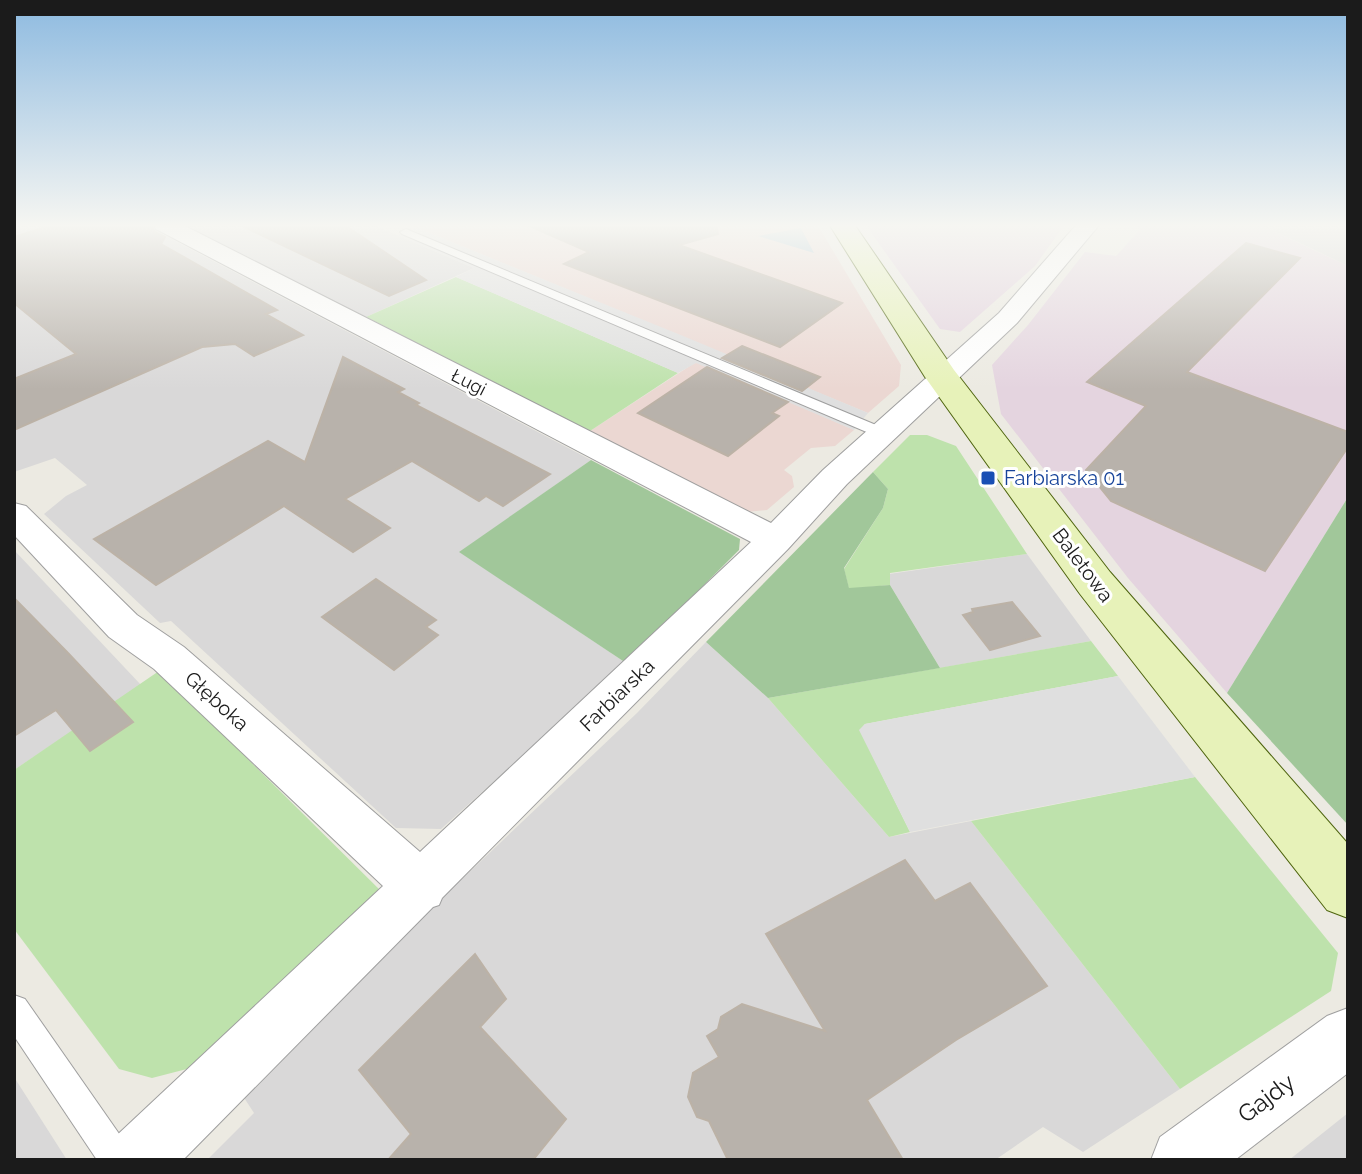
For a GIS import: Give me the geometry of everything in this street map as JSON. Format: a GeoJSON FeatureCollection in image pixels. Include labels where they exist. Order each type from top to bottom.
{"type":"FeatureCollection","features":[{"type":"Feature","properties":{"kind":"street","name":"Ługi"},"geometry":{"type":"LineString","coordinates":[[270,279],[775,540]]}},
{"type":"Feature","properties":{"kind":"street","name":"Baletowa"},"geometry":{"type":"LineString","coordinates":[[877,279],[942,377],[1095,583],[1348,889]]}},
{"type":"Feature","properties":{"kind":"street","name":"Farbiarska"},"geometry":{"type":"LineString","coordinates":[[138,1160],[421,887],[775,540],[835,477],[1045,279]]}},
{"type":"Feature","properties":{"kind":"street","name":"Głęboka"},"geometry":{"type":"LineString","coordinates":[[14,514],[123,626],[169,658],[421,887]]}},
{"type":"Feature","properties":{"kind":"street","name":"Gajdy"},"geometry":{"type":"LineString","coordinates":[[1183,1160],[1348,1037]]}},
{"type":"Feature","properties":{"kind":"lane"},"geometry":{"type":"LineString","coordinates":[[517,279],[882,433]]}},
{"type":"Feature","properties":{"kind":"lane"},"geometry":{"type":"LineString","coordinates":[[14,1010],[117,1160]]}},
{"type":"Feature","properties":{"kind":"shaded area"},"geometry":{"type":"Polygon","coordinates":[[[14,279],[247,279],[591,460],[460,552],[626,663],[441,829],[396,828],[171,621],[160,623],[44,514],[66,496],[87,485],[55,458],[14,472],[14,279]]]}},
{"type":"Feature","properties":{"kind":"shaded area"},"geometry":{"type":"Polygon","coordinates":[[[290,279],[450,279],[366,317],[290,279]]]}},
{"type":"Feature","properties":{"kind":"shaded area"},"geometry":{"type":"Polygon","coordinates":[[[460,279],[542,279],[868,413],[854,430],[696,363],[678,373],[460,279]]]}},
{"type":"Feature","properties":{"kind":"shaded area"},"geometry":{"type":"Polygon","coordinates":[[[541,279],[850,279],[901,365],[899,386],[868,413],[541,279]]]}},
{"type":"Feature","properties":{"kind":"shaded area"},"geometry":{"type":"Polygon","coordinates":[[[904,279],[1020,279],[960,332],[940,329],[904,279]]]}},
{"type":"Feature","properties":{"kind":"shaded area"},"geometry":{"type":"Polygon","coordinates":[[[1064,279],[1348,279],[1348,497],[1227,693],[1128,578],[1001,414],[992,365],[1064,279]]]}},
{"type":"Feature","properties":{"kind":"shaded area"},"geometry":{"type":"Polygon","coordinates":[[[696,362],[854,430],[835,446],[811,448],[784,470],[792,476],[794,487],[767,510],[746,512],[590,431],[696,362]]]}},
{"type":"Feature","properties":{"kind":"shaded area"},"geometry":{"type":"Polygon","coordinates":[[[14,550],[141,685],[14,770],[14,550]]]}},
{"type":"Feature","properties":{"kind":"shaded area"},"geometry":{"type":"Polygon","coordinates":[[[1027,554],[1091,641],[940,668],[890,585],[889,574],[1027,554]]]}},
{"type":"Feature","properties":{"kind":"shaded area"},"geometry":{"type":"Polygon","coordinates":[[[706,642],[768,698],[889,837],[971,821],[1180,1089],[1083,1152],[1043,1127],[995,1160],[207,1160],[254,1113],[237,1087],[453,881],[463,878],[637,713],[706,642]]]}},
{"type":"Feature","properties":{"kind":"shaded area"},"geometry":{"type":"Polygon","coordinates":[[[1118,676],[1195,777],[910,832],[859,730],[865,724],[1118,676]]]}},
{"type":"Feature","properties":{"kind":"shaded area"},"geometry":{"type":"Polygon","coordinates":[[[14,1077],[67,1160],[14,1160],[14,1077]]]}},
{"type":"Feature","properties":{"kind":"shaded area"},"geometry":{"type":"Polygon","coordinates":[[[1348,1113],[1348,1160],[1289,1160],[1348,1113]]]}},
{"type":"Feature","properties":{"kind":"green space"},"geometry":{"type":"Polygon","coordinates":[[[452,279],[460,279],[678,373],[590,431],[366,317],[452,279]]]}},
{"type":"Feature","properties":{"kind":"green space"},"geometry":{"type":"Polygon","coordinates":[[[910,435],[927,435],[956,446],[1027,554],[890,573],[890,585],[849,589],[844,569],[883,508],[888,489],[873,472],[910,435]]]}},
{"type":"Feature","properties":{"kind":"green space"},"geometry":{"type":"Polygon","coordinates":[[[591,460],[740,539],[739,550],[626,663],[459,552],[591,460]]]}},
{"type":"Feature","properties":{"kind":"green space"},"geometry":{"type":"Polygon","coordinates":[[[873,472],[888,489],[883,508],[844,568],[849,588],[890,585],[940,668],[768,698],[706,642],[873,472]]]}},
{"type":"Feature","properties":{"kind":"green space"},"geometry":{"type":"Polygon","coordinates":[[[1348,497],[1348,825],[1227,693],[1348,497]]]}},
{"type":"Feature","properties":{"kind":"green space"},"geometry":{"type":"Polygon","coordinates":[[[1091,641],[1118,676],[865,724],[860,730],[910,832],[889,837],[768,698],[1091,641]]]}},
{"type":"Feature","properties":{"kind":"green space"},"geometry":{"type":"Polygon","coordinates":[[[159,671],[387,897],[210,1063],[152,1078],[119,1069],[14,929],[14,770],[159,671]]]}},
{"type":"Feature","properties":{"kind":"green space"},"geometry":{"type":"Polygon","coordinates":[[[1195,777],[1338,953],[1331,991],[1180,1089],[971,821],[1195,777]]]}},
{"type":"Feature","properties":{"kind":"building"},"geometry":{"type":"Polygon","coordinates":[[[14,279],[222,279],[277,310],[266,314],[303,335],[254,356],[235,344],[202,347],[14,430],[14,379],[76,354],[14,303],[14,279]]]}},
{"type":"Feature","properties":{"kind":"building"},"geometry":{"type":"Polygon","coordinates":[[[353,279],[426,280],[389,296],[353,279]]]}},
{"type":"Feature","properties":{"kind":"building"},"geometry":{"type":"Polygon","coordinates":[[[602,279],[774,279],[842,303],[780,347],[602,279]]]}},
{"type":"Feature","properties":{"kind":"building"},"geometry":{"type":"Polygon","coordinates":[[[1205,279],[1279,279],[1187,372],[1348,432],[1348,447],[1265,571],[1111,501],[1086,470],[1146,406],[1087,382],[1205,279]]]}},
{"type":"Feature","properties":{"kind":"building"},"geometry":{"type":"Polygon","coordinates":[[[742,346],[820,377],[802,391],[722,358],[742,346]]]}},
{"type":"Feature","properties":{"kind":"building"},"geometry":{"type":"Polygon","coordinates":[[[343,357],[404,389],[398,392],[419,403],[416,405],[550,474],[503,506],[486,496],[479,501],[412,461],[345,499],[390,528],[353,552],[284,506],[156,585],[94,539],[268,441],[305,462],[343,357]]]}},
{"type":"Feature","properties":{"kind":"building"},"geometry":{"type":"Polygon","coordinates":[[[707,367],[788,402],[772,413],[779,416],[728,456],[638,413],[707,367]]]}},
{"type":"Feature","properties":{"kind":"building"},"geometry":{"type":"Polygon","coordinates":[[[376,579],[436,620],[426,627],[438,635],[394,670],[322,617],[376,579]]]}},
{"type":"Feature","properties":{"kind":"building"},"geometry":{"type":"Polygon","coordinates":[[[14,598],[133,722],[90,751],[56,710],[14,736],[14,598]]]}},
{"type":"Feature","properties":{"kind":"building"},"geometry":{"type":"Polygon","coordinates":[[[1012,602],[1040,636],[990,650],[963,615],[973,612],[972,609],[1012,602]]]}},
{"type":"Feature","properties":{"kind":"building"},"geometry":{"type":"Polygon","coordinates":[[[905,860],[935,901],[970,883],[1047,986],[956,1040],[867,1100],[903,1160],[728,1160],[709,1121],[697,1117],[688,1097],[693,1073],[719,1057],[707,1036],[718,1029],[721,1017],[742,1004],[825,1031],[766,934],[905,860]]]}},
{"type":"Feature","properties":{"kind":"building"},"geometry":{"type":"Polygon","coordinates":[[[475,954],[506,999],[480,1027],[566,1119],[533,1160],[388,1160],[411,1134],[359,1070],[475,954]]]}},
{"type":"Feature","properties":{"kind":"place","name":"Farbiarska 01"},"geometry":{"type":"Point","coordinates":[988,478]}}]}
